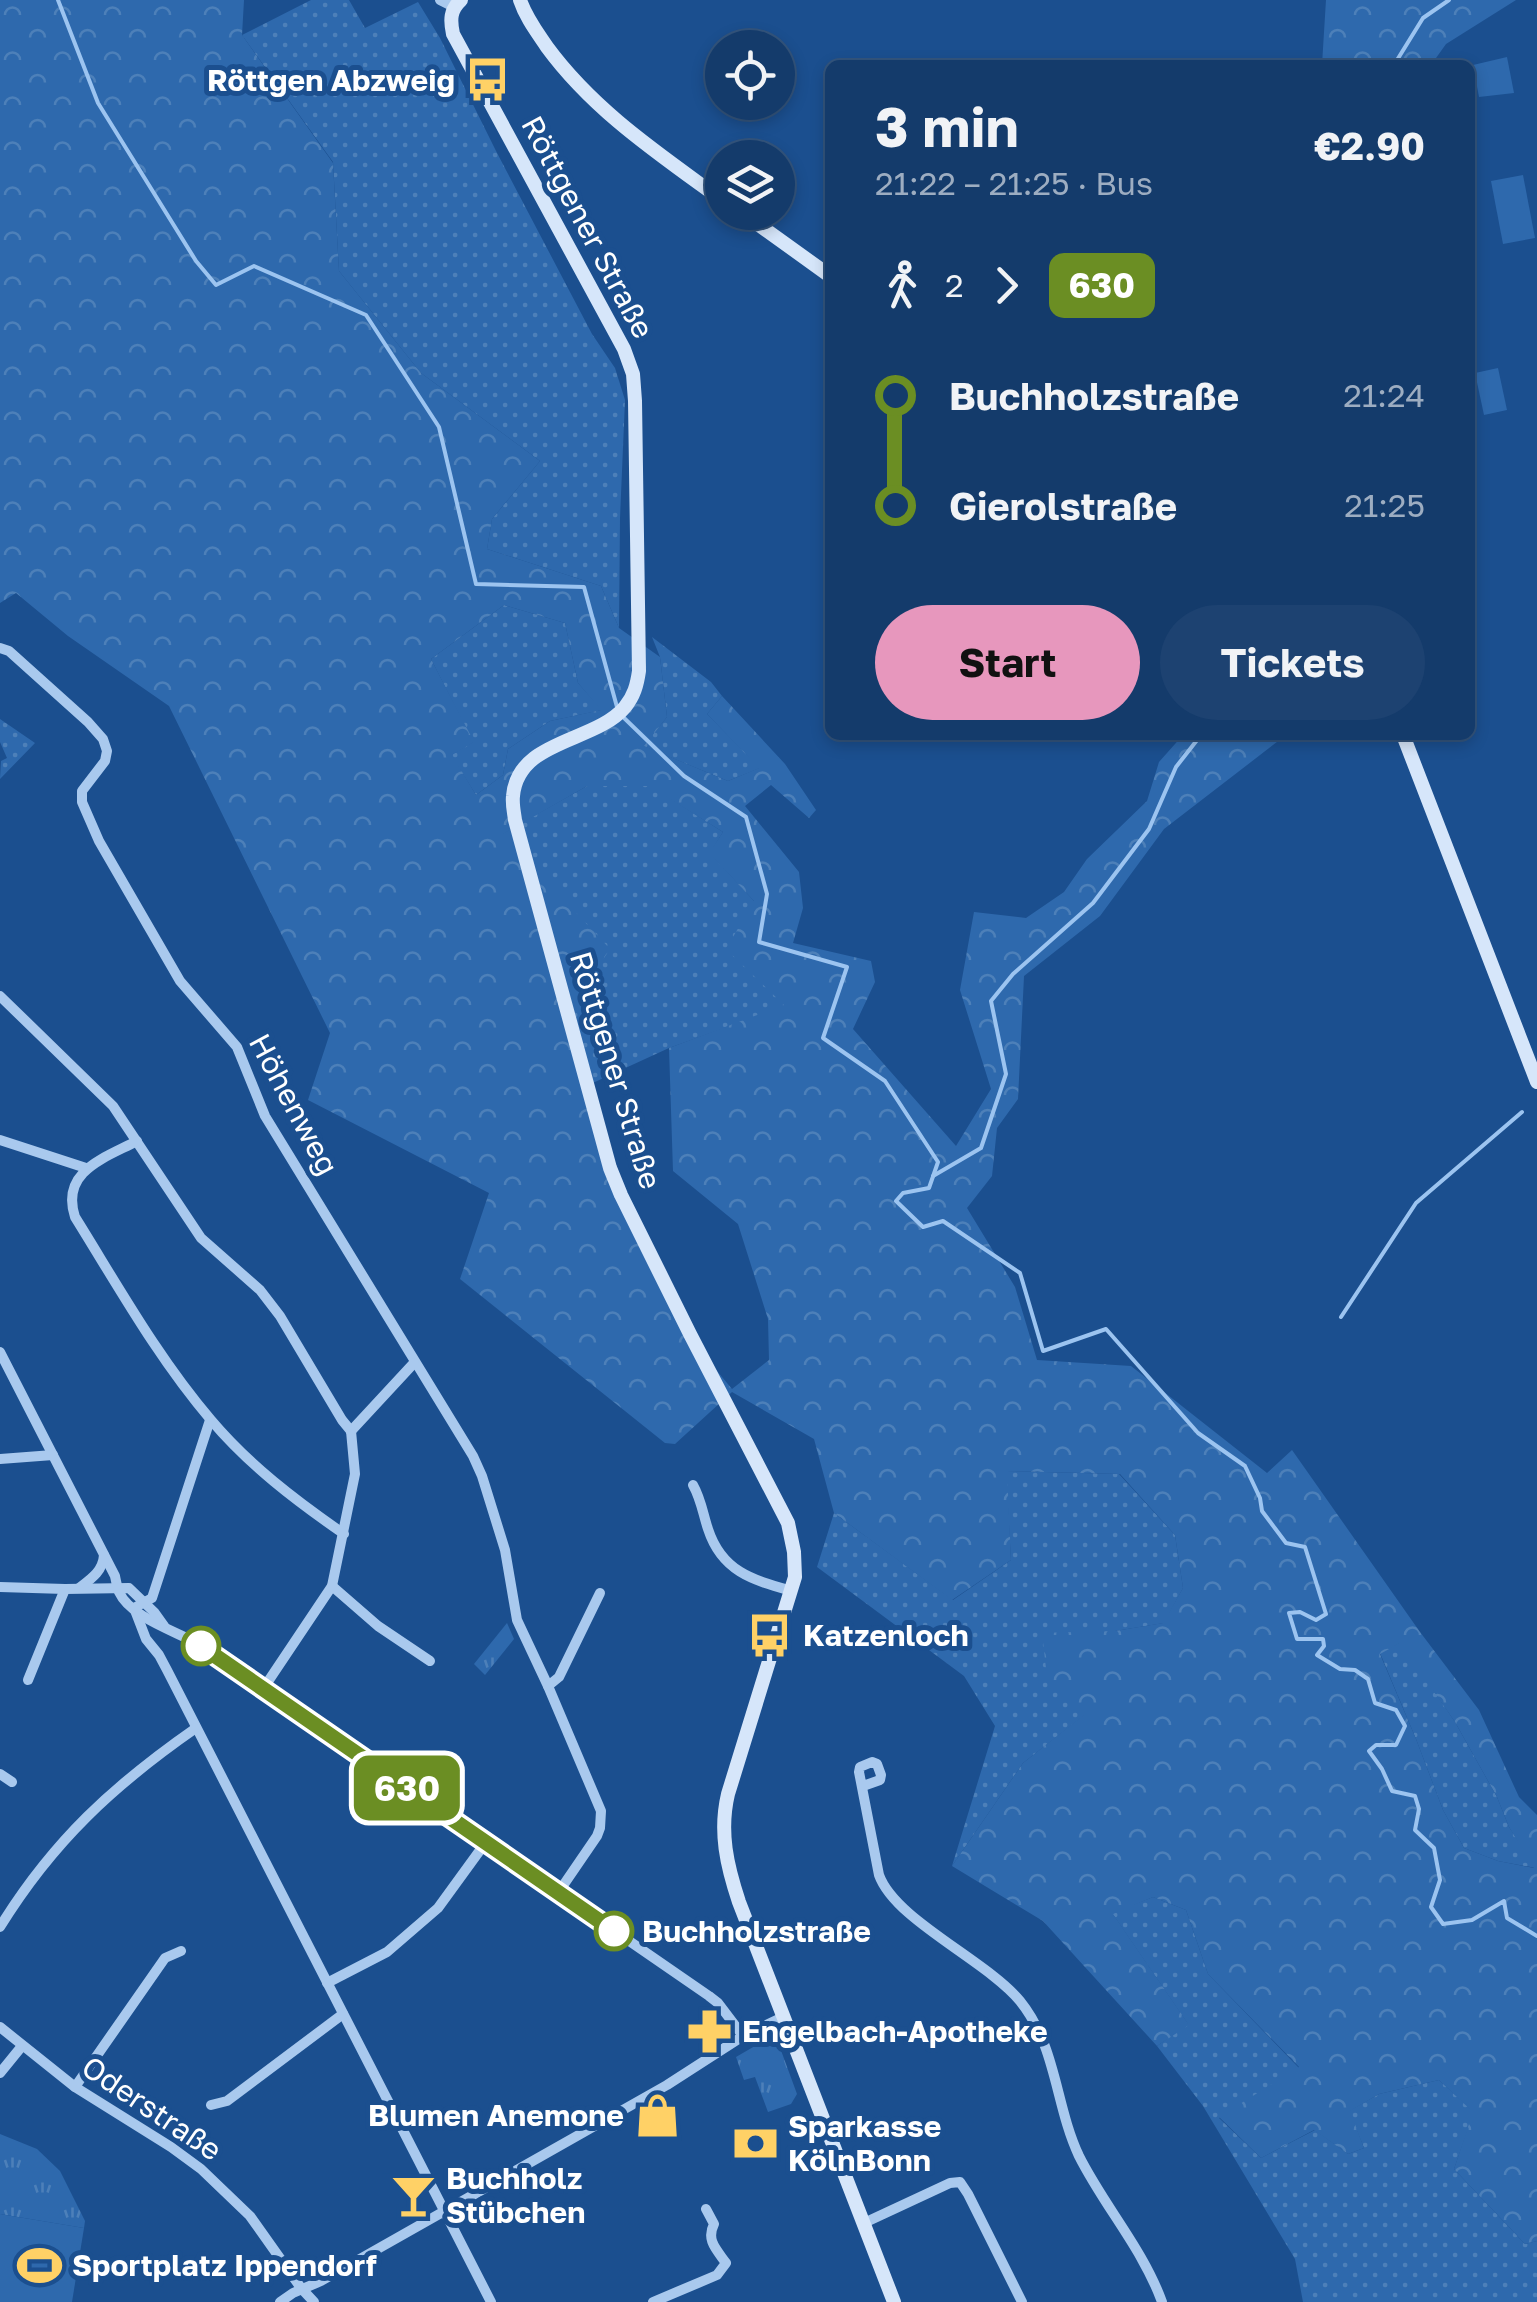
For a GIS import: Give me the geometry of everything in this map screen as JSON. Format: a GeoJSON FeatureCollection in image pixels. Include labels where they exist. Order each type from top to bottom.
{"type":"FeatureCollection","features":[{"type":"Feature","properties":{"kind":"street"},"geometry":{"type":"LineString","coordinates":[[520,0],[554,55],[594,100],[644,144],[705,188]]}},
{"type":"Feature","properties":{"kind":"street","name":"Röttgener Straße"},"geometry":{"type":"LineString","coordinates":[[452,2],[453,34],[624,349],[633,374],[639,671],[636,689],[619,712],[531,762],[517,779],[512,798],[610,1168],[788,1523],[794,1552],[792,1592],[728,1794],[724,1838],[734,1885],[894,2302]]}},
{"type":"Feature","properties":{"kind":"street"},"geometry":{"type":"LineString","coordinates":[[766,230],[825,272]]}},
{"type":"Feature","properties":{"kind":"street","name":"Höhenweg"},"geometry":{"type":"LineString","coordinates":[[0,648],[9,651],[103,739],[105,761],[82,791],[82,802],[99,841],[180,981],[237,1047],[265,1116],[479,1468],[505,1550],[517,1620],[601,1812],[597,1836],[558,1892]]}},
{"type":"Feature","properties":{"kind":"street"},"geometry":{"type":"LineString","coordinates":[[1405,740],[1532,1049],[1537,1082]]}},
{"type":"Feature","properties":{"kind":"street"},"geometry":{"type":"LineString","coordinates":[[0,996],[113,1106],[201,1238],[260,1290],[280,1316],[351,1430],[354,1474],[332,1586],[263,1690]]}},
{"type":"Feature","properties":{"kind":"street"},"geometry":{"type":"LineString","coordinates":[[0,1140],[86,1168]]}},
{"type":"Feature","properties":{"kind":"street"},"geometry":{"type":"LineString","coordinates":[[138,1141],[86,1168],[72,1192],[76,1217],[154,1346],[210,1420],[290,1496],[344,1534]]}},
{"type":"Feature","properties":{"kind":"street"},"geometry":{"type":"LineString","coordinates":[[0,1352],[104,1553],[118,1588]]}},
{"type":"Feature","properties":{"kind":"street"},"geometry":{"type":"LineString","coordinates":[[351,1430],[414,1363]]}},
{"type":"Feature","properties":{"kind":"street"},"geometry":{"type":"LineString","coordinates":[[139,1605],[152,1598],[210,1420]]}},
{"type":"Feature","properties":{"kind":"street"},"geometry":{"type":"LineString","coordinates":[[0,1459],[53,1455]]}},
{"type":"Feature","properties":{"kind":"street"},"geometry":{"type":"LineString","coordinates":[[693,1485],[700,1496],[712,1541],[725,1560],[750,1578],[792,1592]]}},
{"type":"Feature","properties":{"kind":"street"},"geometry":{"type":"LineString","coordinates":[[78,1588],[96,1574],[104,1563],[104,1553]]}},
{"type":"Feature","properties":{"kind":"street"},"geometry":{"type":"LineString","coordinates":[[332,1586],[378,1626],[430,1661]]}},
{"type":"Feature","properties":{"kind":"street"},"geometry":{"type":"LineString","coordinates":[[0,1587],[129,1588],[139,1605],[164,1627],[200,1645],[709,1996],[743,2036]]}},
{"type":"Feature","properties":{"kind":"street"},"geometry":{"type":"LineString","coordinates":[[28,1680],[65,1589]]}},
{"type":"Feature","properties":{"kind":"street"},"geometry":{"type":"LineString","coordinates":[[548,1686],[559,1677],[600,1593]]}},
{"type":"Feature","properties":{"kind":"street"},"geometry":{"type":"LineString","coordinates":[[139,1605],[146,1639],[159,1655],[491,2302]]}},
{"type":"Feature","properties":{"kind":"street"},"geometry":{"type":"LineString","coordinates":[[159,1655],[164,1627]]}},
{"type":"Feature","properties":{"kind":"street"},"geometry":{"type":"LineString","coordinates":[[0,1927],[44,1864],[81,1821],[135,1772],[196,1728]]}},
{"type":"Feature","properties":{"kind":"street"},"geometry":{"type":"LineString","coordinates":[[0,1774],[12,1782]]}},
{"type":"Feature","properties":{"kind":"street"},"geometry":{"type":"LineString","coordinates":[[863,1786],[882,1883],[900,1906],[1009,1990],[1033,2018],[1052,2063],[1078,2154],[1142,2260],[1162,2302]]}},
{"type":"Feature","properties":{"kind":"street"},"geometry":{"type":"LineString","coordinates":[[327,1983],[387,1952],[438,1908],[486,1842]]}},
{"type":"Feature","properties":{"kind":"street"},"geometry":{"type":"LineString","coordinates":[[75,2087],[165,1958],[182,1951]]}},
{"type":"Feature","properties":{"kind":"street"},"geometry":{"type":"LineString","coordinates":[[211,2106],[226,2102],[343,2014]]}},
{"type":"Feature","properties":{"kind":"street"},"geometry":{"type":"LineString","coordinates":[[280,2302],[667,2085],[743,2036],[783,2017]]}},
{"type":"Feature","properties":{"kind":"street","name":"Oderstraße"},"geometry":{"type":"LineString","coordinates":[[0,2027],[75,2087],[201,2168],[250,2216],[314,2302]]}},
{"type":"Feature","properties":{"kind":"street"},"geometry":{"type":"LineString","coordinates":[[0,2073],[22,2046]]}},
{"type":"Feature","properties":{"kind":"street"},"geometry":{"type":"LineString","coordinates":[[864,2223],[950,2183],[960,2182],[1022,2302]]}},
{"type":"Feature","properties":{"kind":"street"},"geometry":{"type":"LineString","coordinates":[[653,2302],[717,2276],[726,2262],[710,2240],[714,2224],[706,2209]]}},
{"type":"Feature","properties":{"kind":"green space"},"geometry":{"type":"Polygon","coordinates":[[[0,0],[244,0],[242,35],[333,163],[339,271],[421,373],[540,461],[492,519],[487,549],[601,586],[619,628],[660,657],[667,717],[644,746],[728,781],[759,768],[707,714],[722,696],[785,764],[816,810],[809,818],[771,785],[745,806],[799,872],[803,908],[793,943],[871,961],[875,982],[853,1029],[956,1146],[991,1089],[960,990],[974,912],[1026,918],[1064,892],[1087,859],[1147,801],[1159,762],[1179,740],[1280,740],[1164,829],[1100,916],[1024,976],[1018,1099],[997,1128],[992,1176],[967,1208],[1015,1287],[1037,1360],[1131,1366],[1267,1473],[1292,1450],[1479,1710],[1519,1797],[1537,1815],[1537,2241],[1525,2244],[1454,2169],[1473,2112],[1439,2080],[1379,2094],[1350,2111],[1364,2148],[1348,2154],[1314,2130],[1261,2158],[1219,2117],[1299,2067],[1208,1974],[1186,1910],[1153,1897],[1113,1914],[1189,2025],[1157,2046],[1043,1921],[952,1866],[1023,1763],[1085,1714],[1048,1686],[1042,1633],[1115,1631],[1163,1623],[1183,1588],[1175,1535],[1120,1474],[1007,1471],[1011,1560],[952,1600],[834,1513],[814,1439],[732,1392],[675,1444],[665,1443],[460,1279],[489,1193],[308,1100],[330,1033],[169,706],[68,636],[16,593],[0,603],[0,0]],[[504,605],[431,659],[474,742],[452,755],[476,795],[503,775],[508,749],[550,721],[601,710],[578,683],[565,623],[504,605]],[[587,786],[503,834],[610,949],[564,1018],[608,1174],[692,1341],[732,1389],[769,1360],[768,1319],[738,1224],[673,1171],[669,1048],[784,1005],[726,949],[754,901],[709,853],[723,832],[649,786],[587,786]],[[1400,1643],[1380,1654],[1443,1810],[1464,1848],[1498,1861],[1534,1868],[1455,1722],[1400,1643]]]}},
{"type":"Feature","properties":{"kind":"green space"},"geometry":{"type":"Polygon","coordinates":[[[311,0],[349,0],[365,28],[418,2],[592,334],[615,368],[625,400],[619,628],[601,586],[487,549],[492,519],[540,461],[421,373],[339,271],[333,162],[242,35],[311,0]]]}},
{"type":"Feature","properties":{"kind":"green space"},"geometry":{"type":"Polygon","coordinates":[[[1326,0],[1516,0],[1446,44],[1435,60],[1322,60],[1326,0]]]}},
{"type":"Feature","properties":{"kind":"green space"},"geometry":{"type":"Polygon","coordinates":[[[1507,57],[1514,93],[1479,97],[1475,65],[1507,57]]]}},
{"type":"Feature","properties":{"kind":"green space"},"geometry":{"type":"Polygon","coordinates":[[[1523,175],[1535,238],[1503,244],[1491,181],[1523,175]]]}},
{"type":"Feature","properties":{"kind":"green space"},"geometry":{"type":"Polygon","coordinates":[[[1498,368],[1507,410],[1484,415],[1475,373],[1498,368]]]}},
{"type":"Feature","properties":{"kind":"green space"},"geometry":{"type":"Polygon","coordinates":[[[504,605],[565,623],[578,683],[602,710],[550,721],[508,749],[503,775],[476,795],[451,755],[473,742],[431,659],[504,605]]]}},
{"type":"Feature","properties":{"kind":"green space"},"geometry":{"type":"Polygon","coordinates":[[[652,637],[711,682],[722,696],[707,714],[760,768],[728,781],[643,746],[667,717],[660,657],[652,637]]]}},
{"type":"Feature","properties":{"kind":"green space"},"geometry":{"type":"Polygon","coordinates":[[[0,719],[35,743],[0,779],[1,761],[7,758],[0,742],[0,719]]]}},
{"type":"Feature","properties":{"kind":"green space"},"geometry":{"type":"Polygon","coordinates":[[[649,785],[723,832],[710,853],[754,901],[785,1006],[669,1048],[584,1087],[502,834],[587,786],[649,785]]]}},
{"type":"Feature","properties":{"kind":"green space"},"geometry":{"type":"Polygon","coordinates":[[[1006,1471],[1119,1474],[1175,1535],[1183,1588],[1164,1623],[1115,1631],[1086,1714],[1023,1763],[952,1866],[995,1726],[964,1676],[817,1567],[834,1513],[953,1600],[1011,1560],[1006,1471]]]}},
{"type":"Feature","properties":{"kind":"green space"},"geometry":{"type":"Polygon","coordinates":[[[507,1623],[514,1639],[485,1675],[474,1664],[507,1623]]]}},
{"type":"Feature","properties":{"kind":"green space"},"geometry":{"type":"Polygon","coordinates":[[[1401,1642],[1455,1722],[1497,1797],[1509,1827],[1536,1868],[1498,1861],[1464,1848],[1443,1810],[1380,1653],[1401,1642]]]}},
{"type":"Feature","properties":{"kind":"green space"},"geometry":{"type":"Polygon","coordinates":[[[1153,1897],[1186,1910],[1208,1974],[1299,2068],[1219,2118],[1261,2158],[1315,2130],[1348,2154],[1364,2148],[1349,2111],[1379,2094],[1439,2080],[1474,2112],[1454,2169],[1525,2244],[1537,2241],[1537,2302],[1303,2302],[1295,2259],[1203,2106],[1157,2046],[1188,2024],[1112,1913],[1153,1897]]]}},
{"type":"Feature","properties":{"kind":"green space"},"geometry":{"type":"Polygon","coordinates":[[[767,2039],[779,2045],[797,2094],[791,2104],[768,2112],[755,2077],[744,2080],[736,2057],[767,2039]]]}},
{"type":"Feature","properties":{"kind":"green space"},"geometry":{"type":"Polygon","coordinates":[[[0,2134],[37,2149],[60,2171],[85,2221],[84,2228],[0,2214],[0,2134]]]}},
{"type":"Feature","properties":{"kind":"green space","name":"Sportplatz Ippendorf"},"geometry":{"type":"Polygon","coordinates":[[[0,2214],[84,2228],[72,2302],[0,2302],[0,2214]]]}},
{"type":"Feature","properties":{"kind":"waterway"},"geometry":{"type":"LineString","coordinates":[[58,0],[98,103],[196,261],[216,285],[254,266],[366,315],[439,427],[476,584],[584,587],[617,707]]}},
{"type":"Feature","properties":{"kind":"waterway"},"geometry":{"type":"LineString","coordinates":[[1397,60],[1423,18],[1449,0]]}},
{"type":"Feature","properties":{"kind":"waterway"},"geometry":{"type":"LineString","coordinates":[[621,715],[684,776],[746,817],[767,894],[759,942],[847,967],[823,1038],[885,1081],[938,1162],[929,1188],[903,1193],[896,1201],[923,1227],[943,1221],[1020,1273],[1043,1351],[1106,1329],[1198,1433],[1245,1466],[1262,1511],[1286,1543],[1305,1547],[1326,1614],[1316,1620],[1300,1612],[1289,1613],[1297,1639],[1323,1639],[1324,1646],[1317,1655],[1368,1679],[1375,1703],[1396,1710],[1405,1726],[1396,1745],[1376,1745],[1369,1751],[1392,1791],[1415,1796],[1419,1809],[1415,1830],[1434,1848],[1440,1880],[1431,1907],[1443,1924],[1472,1920],[1504,1901],[1507,1918],[1537,1936]]}},
{"type":"Feature","properties":{"kind":"waterway"},"geometry":{"type":"LineString","coordinates":[[933,1176],[981,1148],[1006,1074],[991,1001],[1013,974],[1093,903],[1149,829],[1176,767],[1197,740]]}},
{"type":"Feature","properties":{"kind":"waterway"},"geometry":{"type":"LineString","coordinates":[[1341,1317],[1416,1203],[1522,1112]]}},
{"type":"Feature","properties":{"kind":"bus line","name":"630"},"geometry":{"type":"LineString","coordinates":[[201,1646],[614,1931]]}},
{"type":"Feature","properties":{"kind":"place","name":"Röttgen Abzweig"},"geometry":{"type":"Point","coordinates":[488,80]}},
{"type":"Feature","properties":{"kind":"place","name":"Katzenloch"},"geometry":{"type":"Point","coordinates":[770,1635]}},
{"type":"Feature","properties":{"kind":"place","name":"Buchholzstraße"},"geometry":{"type":"Point","coordinates":[614,1931]}},
{"type":"Feature","properties":{"kind":"place","name":"Engelbach-Apotheke"},"geometry":{"type":"Point","coordinates":[709,2031]}},
{"type":"Feature","properties":{"kind":"place","name":"Blumen Anemone"},"geometry":{"type":"Point","coordinates":[657,2115]}},
{"type":"Feature","properties":{"kind":"place","name":"Sparkasse KölnBonn"},"geometry":{"type":"Point","coordinates":[755,2143]}},
{"type":"Feature","properties":{"kind":"place","name":"Buchholz Stübchen"},"geometry":{"type":"Point","coordinates":[413,2195]}},
{"type":"Feature","properties":{"kind":"place","name":"Sportplatz Ippendorf"},"geometry":{"type":"Point","coordinates":[39,2265]}}]}
